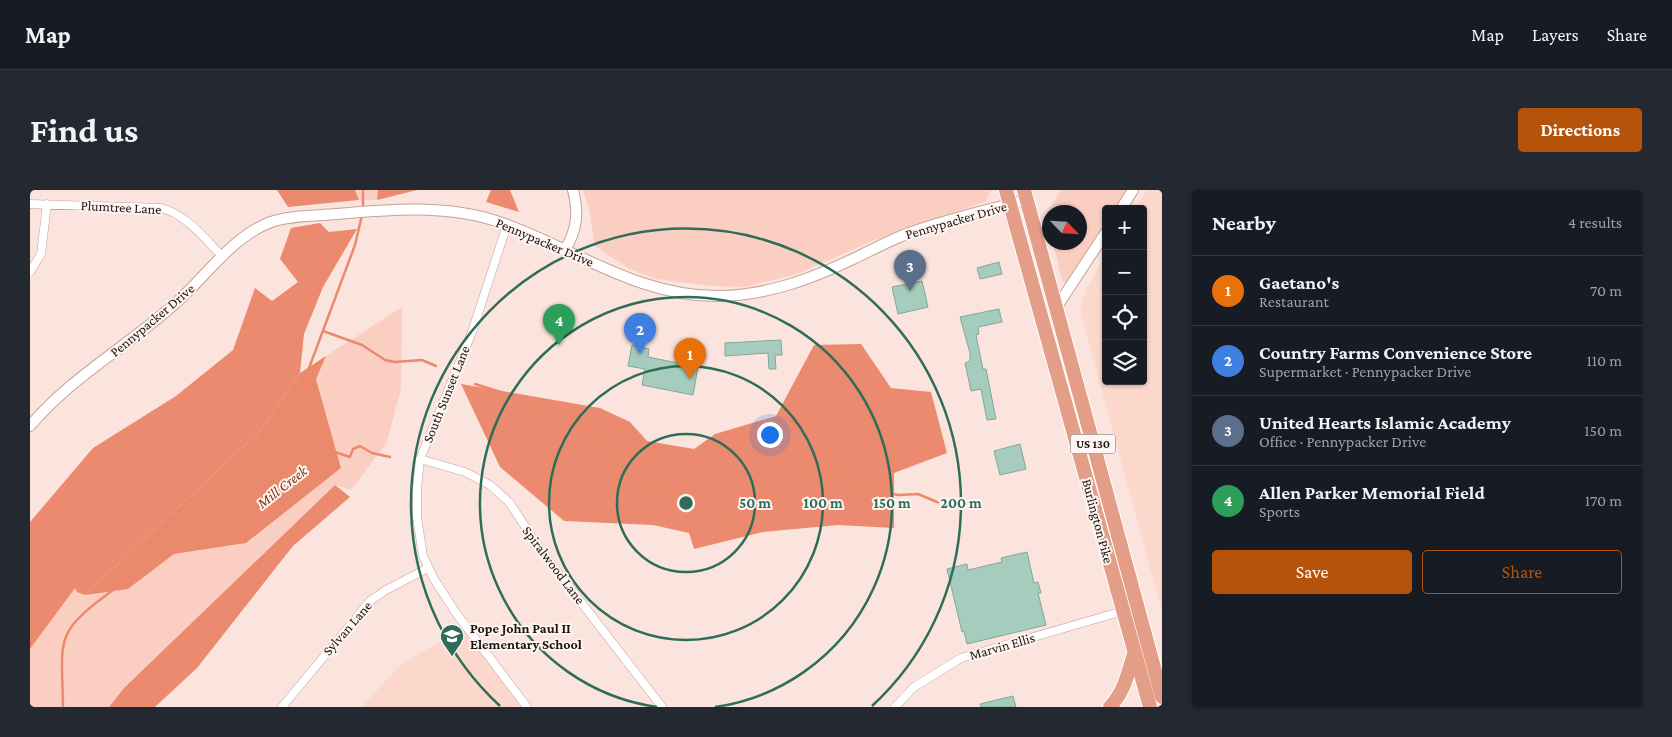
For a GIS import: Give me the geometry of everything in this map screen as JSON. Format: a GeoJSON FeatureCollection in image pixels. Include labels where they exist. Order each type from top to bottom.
{"type":"FeatureCollection","features":[{"type":"Feature","properties":{"kind":"highway","name":"Burlington Pike"},"geometry":{"type":"LineString","coordinates":[[1006,190],[1150,707]]}},
{"type":"Feature","properties":{"kind":"highway","name":"Burlington Pike"},"geometry":{"type":"LineString","coordinates":[[1025,195],[1162,697]]}},
{"type":"Feature","properties":{"kind":"highway"},"geometry":{"type":"LineString","coordinates":[[1110,707],[1120,695],[1126,682],[1134,653]]}},
{"type":"Feature","properties":{"kind":"street"},"geometry":{"type":"LineString","coordinates":[[565,250],[573,236],[576,224],[578,207],[573,190]]}},
{"type":"Feature","properties":{"kind":"street"},"geometry":{"type":"LineString","coordinates":[[1124,205],[1134,190]]}},
{"type":"Feature","properties":{"kind":"street","name":"Pennypacker Drive"},"geometry":{"type":"LineString","coordinates":[[30,426],[63,392],[178,302],[240,242],[268,223],[300,216],[375,211],[432,210],[469,214],[508,225],[648,286],[702,296],[738,295],[774,289],[808,279],[910,233],[1010,204],[1025,195]]}},
{"type":"Feature","properties":{"kind":"street","name":"Plumtree Lane"},"geometry":{"type":"LineString","coordinates":[[30,204],[161,208],[174,212],[192,225],[223,257]]}},
{"type":"Feature","properties":{"kind":"street"},"geometry":{"type":"LineString","coordinates":[[30,272],[41,254],[47,204]]}},
{"type":"Feature","properties":{"kind":"street","name":"South Sunset Lane"},"geometry":{"type":"LineString","coordinates":[[508,225],[472,332],[420,460],[416,489],[417,517],[420,543],[428,568],[456,613],[527,707]]}},
{"type":"Feature","properties":{"kind":"street"},"geometry":{"type":"LineString","coordinates":[[1056,308],[1102,238]]}},
{"type":"Feature","properties":{"kind":"street","name":"Spiralwood Lane"},"geometry":{"type":"LineString","coordinates":[[420,460],[465,472],[490,485],[509,502],[532,538],[662,707]]}},
{"type":"Feature","properties":{"kind":"street","name":"Sylvan Lane"},"geometry":{"type":"LineString","coordinates":[[282,707],[370,601],[395,585],[428,568]]}},
{"type":"Feature","properties":{"kind":"street","name":"Marvin Ellis"},"geometry":{"type":"LineString","coordinates":[[895,707],[914,686],[961,658],[1123,611]]}},
{"type":"Feature","properties":{"kind":"shaded area"},"geometry":{"type":"Polygon","coordinates":[[[277,190],[355,190],[359,200],[288,207],[277,190]]]}},
{"type":"Feature","properties":{"kind":"shaded area"},"geometry":{"type":"Polygon","coordinates":[[[355,190],[378,190],[377,200],[359,200],[355,190]]]}},
{"type":"Feature","properties":{"kind":"shaded area"},"geometry":{"type":"Polygon","coordinates":[[[378,190],[417,190],[377,200],[378,190]]]}},
{"type":"Feature","properties":{"kind":"shaded area"},"geometry":{"type":"Polygon","coordinates":[[[491,190],[510,190],[519,212],[486,202],[491,190]]]}},
{"type":"Feature","properties":{"kind":"shaded area"},"geometry":{"type":"Polygon","coordinates":[[[583,190],[992,190],[985,202],[879,238],[797,274],[744,287],[710,286],[657,279],[629,269],[595,246],[590,214],[583,190]]]}},
{"type":"Feature","properties":{"kind":"shaded area"},"geometry":{"type":"Polygon","coordinates":[[[1061,190],[1127,190],[1118,205],[1102,205],[1102,228],[1066,283],[1062,281],[1055,250],[1087,250],[1087,205],[1052,205],[1061,190]]]}},
{"type":"Feature","properties":{"kind":"shaded area"},"geometry":{"type":"Polygon","coordinates":[[[1147,190],[1162,190],[1162,612],[1080,310],[1087,288],[1102,260],[1102,385],[1147,385],[1147,205],[1137,205],[1147,190]]]}},
{"type":"Feature","properties":{"kind":"shaded area"},"geometry":{"type":"Polygon","coordinates":[[[320,223],[329,232],[357,229],[323,287],[304,334],[300,373],[260,431],[85,595],[77,592],[75,588],[30,649],[30,522],[93,448],[176,396],[233,350],[255,288],[272,301],[298,282],[280,259],[291,228],[320,223]]]}},
{"type":"Feature","properties":{"kind":"shaded area"},"geometry":{"type":"Polygon","coordinates":[[[402,307],[401,389],[387,442],[351,490],[335,485],[124,688],[109,707],[30,707],[30,649],[75,587],[128,589],[174,554],[246,543],[341,468],[316,378],[326,356],[402,307]]]}},
{"type":"Feature","properties":{"kind":"shaded area"},"geometry":{"type":"Polygon","coordinates":[[[861,344],[891,388],[931,392],[947,453],[894,473],[894,528],[838,525],[763,532],[694,549],[689,533],[653,525],[564,521],[500,467],[461,384],[600,408],[630,422],[647,441],[694,449],[715,434],[776,416],[814,345],[861,344]]]}},
{"type":"Feature","properties":{"kind":"shaded area"},"geometry":{"type":"Polygon","coordinates":[[[335,485],[350,497],[293,546],[197,668],[155,707],[109,707],[124,688],[335,485]]]}},
{"type":"Feature","properties":{"kind":"shaded area","name":"Pope John Paul II Elementary School"},"geometry":{"type":"Polygon","coordinates":[[[466,625],[527,707],[362,707],[398,667],[466,625]]]}},
{"type":"Feature","properties":{"kind":"water"},"geometry":{"type":"Polygon","coordinates":[[[326,356],[316,379],[341,468],[246,543],[174,554],[128,589],[85,595],[260,431],[300,373],[326,356]]]}},
{"type":"Feature","properties":{"kind":"building"},"geometry":{"type":"Polygon","coordinates":[[[999,262],[1002,274],[980,279],[977,268],[999,262]]]}},
{"type":"Feature","properties":{"kind":"building"},"geometry":{"type":"Polygon","coordinates":[[[922,281],[928,307],[898,314],[892,287],[922,281]]]}},
{"type":"Feature","properties":{"kind":"building"},"geometry":{"type":"Polygon","coordinates":[[[999,309],[1002,322],[978,327],[979,334],[976,335],[983,369],[986,369],[996,419],[987,420],[981,389],[971,391],[965,363],[970,361],[970,353],[960,317],[999,309]]]}},
{"type":"Feature","properties":{"kind":"building"},"geometry":{"type":"Polygon","coordinates":[[[781,340],[782,355],[775,355],[776,369],[769,369],[768,353],[725,356],[725,343],[781,340]]]}},
{"type":"Feature","properties":{"kind":"building"},"geometry":{"type":"Polygon","coordinates":[[[632,345],[649,349],[648,357],[698,367],[693,395],[642,385],[645,369],[628,366],[632,345]]]}},
{"type":"Feature","properties":{"kind":"building"},"geometry":{"type":"Polygon","coordinates":[[[1020,444],[1026,469],[1000,475],[994,451],[1020,444]]]}},
{"type":"Feature","properties":{"kind":"building"},"geometry":{"type":"Polygon","coordinates":[[[1027,552],[1034,583],[1038,582],[1041,593],[1038,593],[1046,625],[967,644],[964,631],[962,632],[947,569],[967,564],[968,570],[1002,562],[1001,558],[1027,552]]]}},
{"type":"Feature","properties":{"kind":"building"},"geometry":{"type":"Polygon","coordinates":[[[1013,696],[1016,707],[981,707],[980,704],[1013,696]]]}},
{"type":"Feature","properties":{"kind":"waterway","name":"Mill Creek"},"geometry":{"type":"LineString","coordinates":[[363,190],[363,210]]}},
{"type":"Feature","properties":{"kind":"waterway","name":"Mill Creek"},"geometry":{"type":"LineString","coordinates":[[309,368],[355,245],[362,215]]}},
{"type":"Feature","properties":{"kind":"waterway"},"geometry":{"type":"LineString","coordinates":[[323,331],[362,345],[385,360],[395,362],[422,360],[436,366]]}},
{"type":"Feature","properties":{"kind":"waterway"},"geometry":{"type":"LineString","coordinates":[[475,384],[562,411],[588,427],[628,469],[642,480],[689,495],[723,517],[733,518],[741,515],[798,478],[833,475],[844,477],[873,491],[899,495],[918,494],[937,502],[971,503]]}},
{"type":"Feature","properties":{"kind":"waterway"},"geometry":{"type":"LineString","coordinates":[[335,452],[350,457],[353,449],[360,446],[372,453],[390,457]]}},
{"type":"Feature","properties":{"kind":"waterway","name":"Mill Creek"},"geometry":{"type":"LineString","coordinates":[[63,707],[62,666],[65,639],[80,617],[113,590]]}},
{"type":"Feature","properties":{"kind":"place","name":"United Hearts Islamic Academy"},"geometry":{"type":"Point","coordinates":[910,291]}},
{"type":"Feature","properties":{"kind":"place","name":"Allen Parker Memorial Field"},"geometry":{"type":"Point","coordinates":[559,345]}},
{"type":"Feature","properties":{"kind":"place","name":"Country Farms Convenience Store"},"geometry":{"type":"Point","coordinates":[640,354]}},
{"type":"Feature","properties":{"kind":"place","name":"Gaetano's"},"geometry":{"type":"Point","coordinates":[690,379]}},
{"type":"Feature","properties":{"kind":"place","name":"Pope John Paul II Elementary School"},"geometry":{"type":"Point","coordinates":[452,657]}}]}
